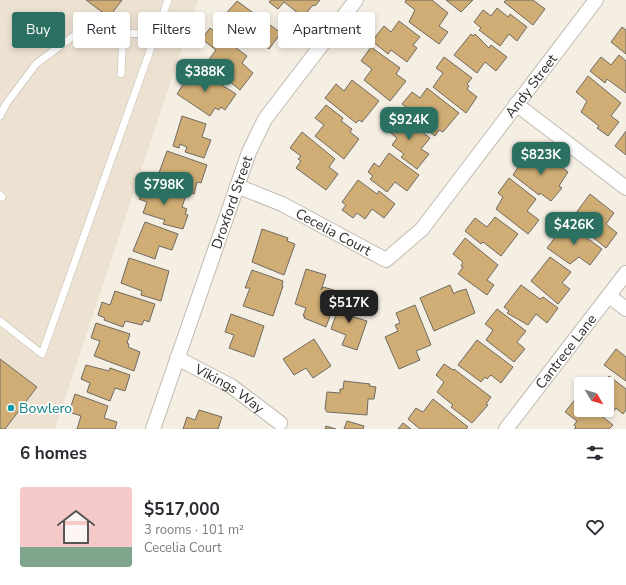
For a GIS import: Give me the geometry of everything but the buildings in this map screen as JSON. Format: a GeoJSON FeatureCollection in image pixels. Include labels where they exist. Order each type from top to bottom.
{"type":"FeatureCollection","features":[{"type":"Feature","properties":{"kind":"street","name":"Droxford Street"},"geometry":{"type":"LineString","coordinates":[[152,429],[249,152],[265,118],[356,0]]}},
{"type":"Feature","properties":{"kind":"street","name":"Andy Street"},"geometry":{"type":"LineString","coordinates":[[422,229],[596,0]]}},
{"type":"Feature","properties":{"kind":"street"},"geometry":{"type":"LineString","coordinates":[[516,104],[626,188]]}},
{"type":"Feature","properties":{"kind":"street","name":"Cecelia Court"},"geometry":{"type":"LineString","coordinates":[[237,186],[282,204],[386,260],[422,229]]}},
{"type":"Feature","properties":{"kind":"street","name":"Cantrece Lane"},"geometry":{"type":"LineString","coordinates":[[506,429],[626,273]]}},
{"type":"Feature","properties":{"kind":"street"},"geometry":{"type":"LineString","coordinates":[[609,296],[626,309]]}},
{"type":"Feature","properties":{"kind":"street","name":"Vikings Way"},"geometry":{"type":"LineString","coordinates":[[177,358],[231,386],[280,423]]}},
{"type":"Feature","properties":{"kind":"lane"},"geometry":{"type":"LineString","coordinates":[[164,12],[168,0]]}},
{"type":"Feature","properties":{"kind":"lane"},"geometry":{"type":"LineString","coordinates":[[0,116],[6,104],[36,64],[73,36]]}},
{"type":"Feature","properties":{"kind":"lane"},"geometry":{"type":"LineString","coordinates":[[121,74],[123,48]]}},
{"type":"Feature","properties":{"kind":"lane"},"geometry":{"type":"LineString","coordinates":[[0,321],[42,354],[151,48]]}},
{"type":"Feature","properties":{"kind":"shaded area"},"geometry":{"type":"Polygon","coordinates":[[[0,0],[198,0],[194,12],[138,12],[138,48],[182,48],[55,429],[0,429],[0,0]]]}},
{"type":"Feature","properties":{"kind":"place","name":"Bowlero"},"geometry":{"type":"Point","coordinates":[11,408]}}]}
